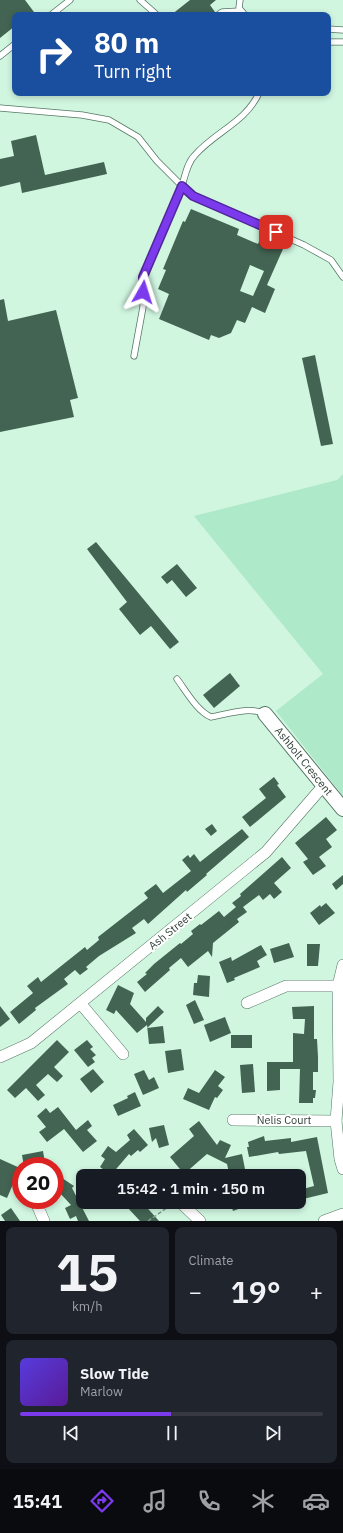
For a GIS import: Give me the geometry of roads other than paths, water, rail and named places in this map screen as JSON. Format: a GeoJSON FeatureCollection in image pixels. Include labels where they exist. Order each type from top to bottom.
{"type":"FeatureCollection","features":[{"type":"Feature","properties":{"kind":"street","name":"Ashbolt Crescent"},"geometry":{"type":"LineString","coordinates":[[266,714],[343,809]]}},
{"type":"Feature","properties":{"kind":"street","name":"Ash Street"},"geometry":{"type":"LineString","coordinates":[[0,1057],[31,1043],[81,1004],[266,852],[324,785]]}},
{"type":"Feature","properties":{"kind":"street"},"geometry":{"type":"LineString","coordinates":[[343,965],[338,986],[341,1082],[336,1121],[340,1159],[343,1169]]}},
{"type":"Feature","properties":{"kind":"street"},"geometry":{"type":"LineString","coordinates":[[247,1003],[286,986],[338,986]]}},
{"type":"Feature","properties":{"kind":"street"},"geometry":{"type":"LineString","coordinates":[[81,1004],[123,1054]]}},
{"type":"Feature","properties":{"kind":"street","name":"Nelis Court"},"geometry":{"type":"LineString","coordinates":[[233,1120],[336,1121]]}},
{"type":"Feature","properties":{"kind":"street"},"geometry":{"type":"LineString","coordinates":[[39,1209],[44,1221]]}},
{"type":"Feature","properties":{"kind":"street"},"geometry":{"type":"LineString","coordinates":[[187,1209],[200,1221]]}},
{"type":"Feature","properties":{"kind":"street"},"geometry":{"type":"LineString","coordinates":[[324,1221],[343,1214]]}},
{"type":"Feature","properties":{"kind":"lane"},"geometry":{"type":"LineString","coordinates":[[55,12],[70,0]]}},
{"type":"Feature","properties":{"kind":"lane"},"geometry":{"type":"LineString","coordinates":[[140,0],[154,12]]}},
{"type":"Feature","properties":{"kind":"lane"},"geometry":{"type":"LineString","coordinates":[[240,0],[243,12]]}},
{"type":"Feature","properties":{"kind":"lane"},"geometry":{"type":"LineString","coordinates":[[331,29],[343,30]]}},
{"type":"Feature","properties":{"kind":"lane"},"geometry":{"type":"LineString","coordinates":[[331,42],[343,42]]}},
{"type":"Feature","properties":{"kind":"lane"},"geometry":{"type":"LineString","coordinates":[[0,56],[12,46]]}},
{"type":"Feature","properties":{"kind":"lane"},"geometry":{"type":"LineString","coordinates":[[134,356],[143,307],[143,277],[182,186],[187,168],[194,155],[247,112],[257,96]]}},
{"type":"Feature","properties":{"kind":"lane"},"geometry":{"type":"LineString","coordinates":[[0,108],[82,115],[110,120],[138,137],[157,161],[193,196],[304,245],[331,260],[343,277]]}},
{"type":"Feature","properties":{"kind":"lane"},"geometry":{"type":"LineString","coordinates":[[177,679],[205,714],[211,717],[258,710],[266,714]]}}]}
